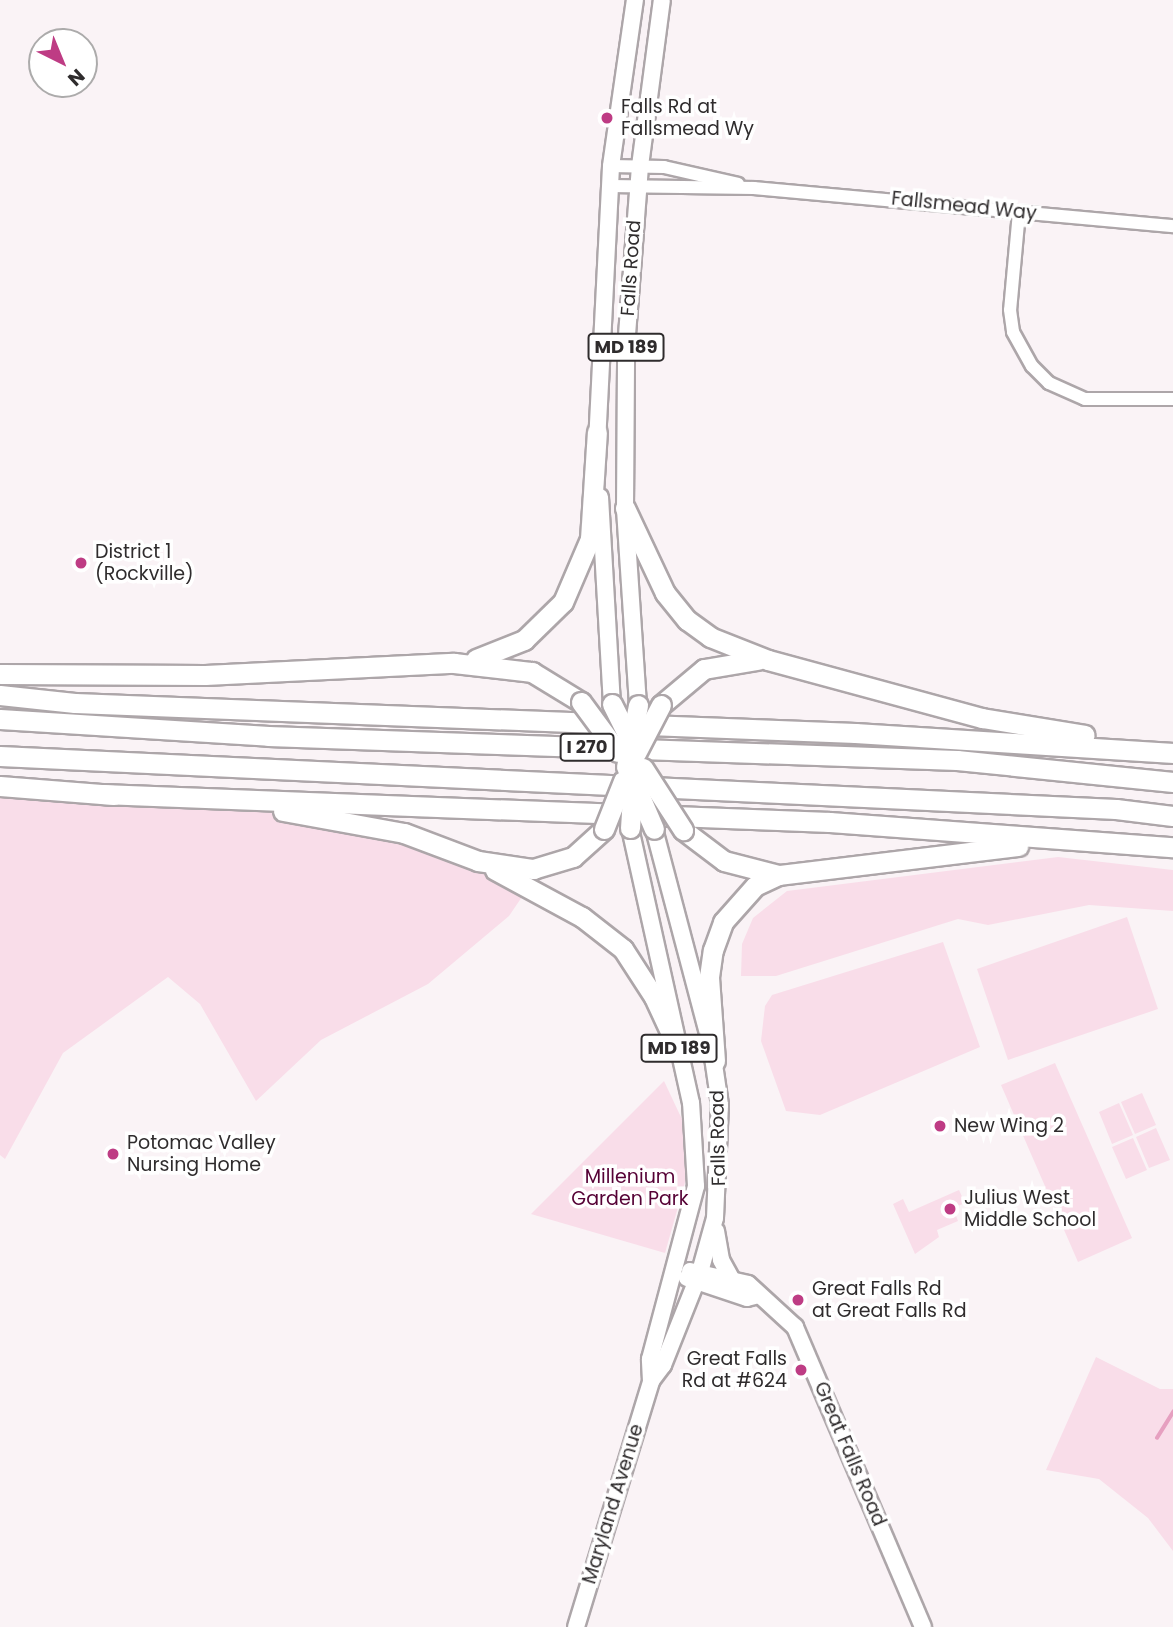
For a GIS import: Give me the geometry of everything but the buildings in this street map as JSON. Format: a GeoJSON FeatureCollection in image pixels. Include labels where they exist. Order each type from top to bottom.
{"type":"FeatureCollection","features":[{"type":"Feature","properties":{"kind":"highway"},"geometry":{"type":"LineString","coordinates":[[454,663],[506,651],[543,625],[563,602],[590,538],[597,432]]}},
{"type":"Feature","properties":{"kind":"highway"},"geometry":{"type":"LineString","coordinates":[[625,508],[648,563],[687,620],[720,642],[768,660],[982,718],[1136,749]]}},
{"type":"Feature","properties":{"kind":"highway"},"geometry":{"type":"LineString","coordinates":[[630,828],[628,762],[661,705],[704,668],[768,660]]}},
{"type":"Feature","properties":{"kind":"highway"},"geometry":{"type":"LineString","coordinates":[[0,674],[205,675],[454,663],[532,672],[581,702],[684,830],[724,861],[779,875],[1005,846],[1173,847]]}},
{"type":"Feature","properties":{"kind":"highway","name":"I 270"},"geometry":{"type":"LineString","coordinates":[[0,695],[75,703],[1136,749],[1173,753]]}},
{"type":"Feature","properties":{"kind":"highway"},"geometry":{"type":"LineString","coordinates":[[612,704],[628,762],[654,829]]}},
{"type":"Feature","properties":{"kind":"highway"},"geometry":{"type":"LineString","coordinates":[[478,861],[551,867],[573,857],[604,829],[628,762],[638,705]]}},
{"type":"Feature","properties":{"kind":"highway","name":"I 270"},"geometry":{"type":"LineString","coordinates":[[0,719],[268,736],[957,760],[1173,782]]}},
{"type":"Feature","properties":{"kind":"highway","name":"I 270"},"geometry":{"type":"LineString","coordinates":[[0,756],[1116,809],[1173,816]]}},
{"type":"Feature","properties":{"kind":"highway"},"geometry":{"type":"LineString","coordinates":[[0,786],[251,805],[404,833],[478,861],[582,917],[623,949],[654,997],[680,1053]]}},
{"type":"Feature","properties":{"kind":"highway"},"geometry":{"type":"LineString","coordinates":[[102,794],[829,822],[1173,847]]}},
{"type":"Feature","properties":{"kind":"highway"},"geometry":{"type":"LineString","coordinates":[[715,1061],[709,977],[713,950],[736,902],[779,875]]}},
{"type":"Feature","properties":{"kind":"main road","name":"Falls Road"},"geometry":{"type":"LineString","coordinates":[[612,704],[597,432],[611,166],[635,0]]}},
{"type":"Feature","properties":{"kind":"main road","name":"Falls Road"},"geometry":{"type":"LineString","coordinates":[[638,705],[625,508],[626,348],[640,166],[662,0]]}},
{"type":"Feature","properties":{"kind":"main road","name":"Falls Road"},"geometry":{"type":"LineString","coordinates":[[630,828],[691,1102],[696,1186],[677,1270]]}},
{"type":"Feature","properties":{"kind":"main road","name":"Falls Road"},"geometry":{"type":"LineString","coordinates":[[654,829],[715,1061],[720,1149],[715,1218],[697,1278]]}},
{"type":"Feature","properties":{"kind":"main road"},"geometry":{"type":"LineString","coordinates":[[715,1218],[721,1260],[731,1278]]}},
{"type":"Feature","properties":{"kind":"main road","name":"Great Falls Road"},"geometry":{"type":"LineString","coordinates":[[677,1270],[747,1298],[759,1295]]}},
{"type":"Feature","properties":{"kind":"main road","name":"Maryland Avenue"},"geometry":{"type":"LineString","coordinates":[[576,1627],[651,1381],[650,1359],[677,1270]]}},
{"type":"Feature","properties":{"kind":"main road","name":"Great Falls Road"},"geometry":{"type":"LineString","coordinates":[[697,1278],[731,1278],[759,1295],[795,1326],[923,1627]]}},
{"type":"Feature","properties":{"kind":"main road","name":"Maryland Avenue"},"geometry":{"type":"LineString","coordinates":[[651,1381],[663,1365],[697,1278]]}},
{"type":"Feature","properties":{"kind":"street","name":"Fallsmead Way"},"geometry":{"type":"LineString","coordinates":[[611,166],[640,166],[754,188]]}},
{"type":"Feature","properties":{"kind":"street","name":"Fallsmead Way"},"geometry":{"type":"LineString","coordinates":[[610,186],[754,188],[1173,226]]}},
{"type":"Feature","properties":{"kind":"street"},"geometry":{"type":"LineString","coordinates":[[1019,212],[1010,310],[1013,332],[1032,366],[1049,383],[1085,399],[1173,399]]}},
{"type":"Feature","properties":{"kind":"green space"},"geometry":{"type":"Polygon","coordinates":[[[0,786],[251,805],[404,833],[528,888],[509,916],[428,984],[321,1040],[256,1101],[200,1004],[168,977],[63,1053],[5,1159],[0,1155],[0,786]]]}},
{"type":"Feature","properties":{"kind":"green space"},"geometry":{"type":"Polygon","coordinates":[[[1058,857],[1173,870],[1173,911],[1089,905],[988,925],[958,919],[776,976],[741,976],[742,944],[753,918],[787,891],[1058,857]]]}},
{"type":"Feature","properties":{"kind":"green space"},"geometry":{"type":"Polygon","coordinates":[[[1127,917],[1158,1009],[1008,1060],[977,969],[1127,917]]]}},
{"type":"Feature","properties":{"kind":"green space"},"geometry":{"type":"Polygon","coordinates":[[[943,942],[980,1047],[820,1115],[786,1111],[761,1041],[765,1006],[772,995],[943,942]]]}},
{"type":"Feature","properties":{"kind":"green space"},"geometry":{"type":"Polygon","coordinates":[[[1055,1063],[1132,1238],[1078,1262],[1001,1085],[1055,1063]]]}},
{"type":"Feature","properties":{"kind":"green space","name":"Millenium Garden Park"},"geometry":{"type":"Polygon","coordinates":[[[664,1081],[695,1147],[665,1253],[531,1214],[664,1081]]]}},
{"type":"Feature","properties":{"kind":"green space"},"geometry":{"type":"Polygon","coordinates":[[[1142,1093],[1156,1125],[1135,1134],[1121,1102],[1142,1093]]]}},
{"type":"Feature","properties":{"kind":"green space"},"geometry":{"type":"Polygon","coordinates":[[[1119,1103],[1133,1135],[1112,1144],[1099,1112],[1119,1103]]]}},
{"type":"Feature","properties":{"kind":"green space"},"geometry":{"type":"Polygon","coordinates":[[[1156,1128],[1170,1160],[1149,1168],[1136,1137],[1156,1128]]]}},
{"type":"Feature","properties":{"kind":"green space"},"geometry":{"type":"Polygon","coordinates":[[[1133,1138],[1147,1170],[1126,1179],[1112,1147],[1133,1138]]]}},
{"type":"Feature","properties":{"kind":"green space"},"geometry":{"type":"Polygon","coordinates":[[[959,1190],[965,1203],[953,1208],[958,1221],[937,1230],[939,1237],[915,1254],[893,1204],[903,1199],[909,1212],[959,1190]]]}},
{"type":"Feature","properties":{"kind":"green space"},"geometry":{"type":"Polygon","coordinates":[[[1096,1357],[1160,1389],[1173,1389],[1173,1551],[1148,1518],[1099,1479],[1046,1470],[1096,1357]]]}},
{"type":"Feature","properties":{"kind":"waterway"},"geometry":{"type":"LineString","coordinates":[[1157,1438],[1173,1412]]}},
{"type":"Feature","properties":{"kind":"place","name":"Falls Rd at Fallsmead Wy"},"geometry":{"type":"Point","coordinates":[607,118]}},
{"type":"Feature","properties":{"kind":"place","name":"District 1 (Rockville)"},"geometry":{"type":"Point","coordinates":[81,563]}},
{"type":"Feature","properties":{"kind":"place","name":"New Wing 2"},"geometry":{"type":"Point","coordinates":[940,1126]}},
{"type":"Feature","properties":{"kind":"place","name":"Potomac Valley Nursing Home"},"geometry":{"type":"Point","coordinates":[113,1154]}},
{"type":"Feature","properties":{"kind":"place","name":"Julius West Middle School"},"geometry":{"type":"Point","coordinates":[950,1209]}},
{"type":"Feature","properties":{"kind":"place","name":"Great Falls Rd at Great Falls Rd"},"geometry":{"type":"Point","coordinates":[798,1300]}},
{"type":"Feature","properties":{"kind":"place","name":"Great Falls Rd at #624"},"geometry":{"type":"Point","coordinates":[801,1370]}}]}
